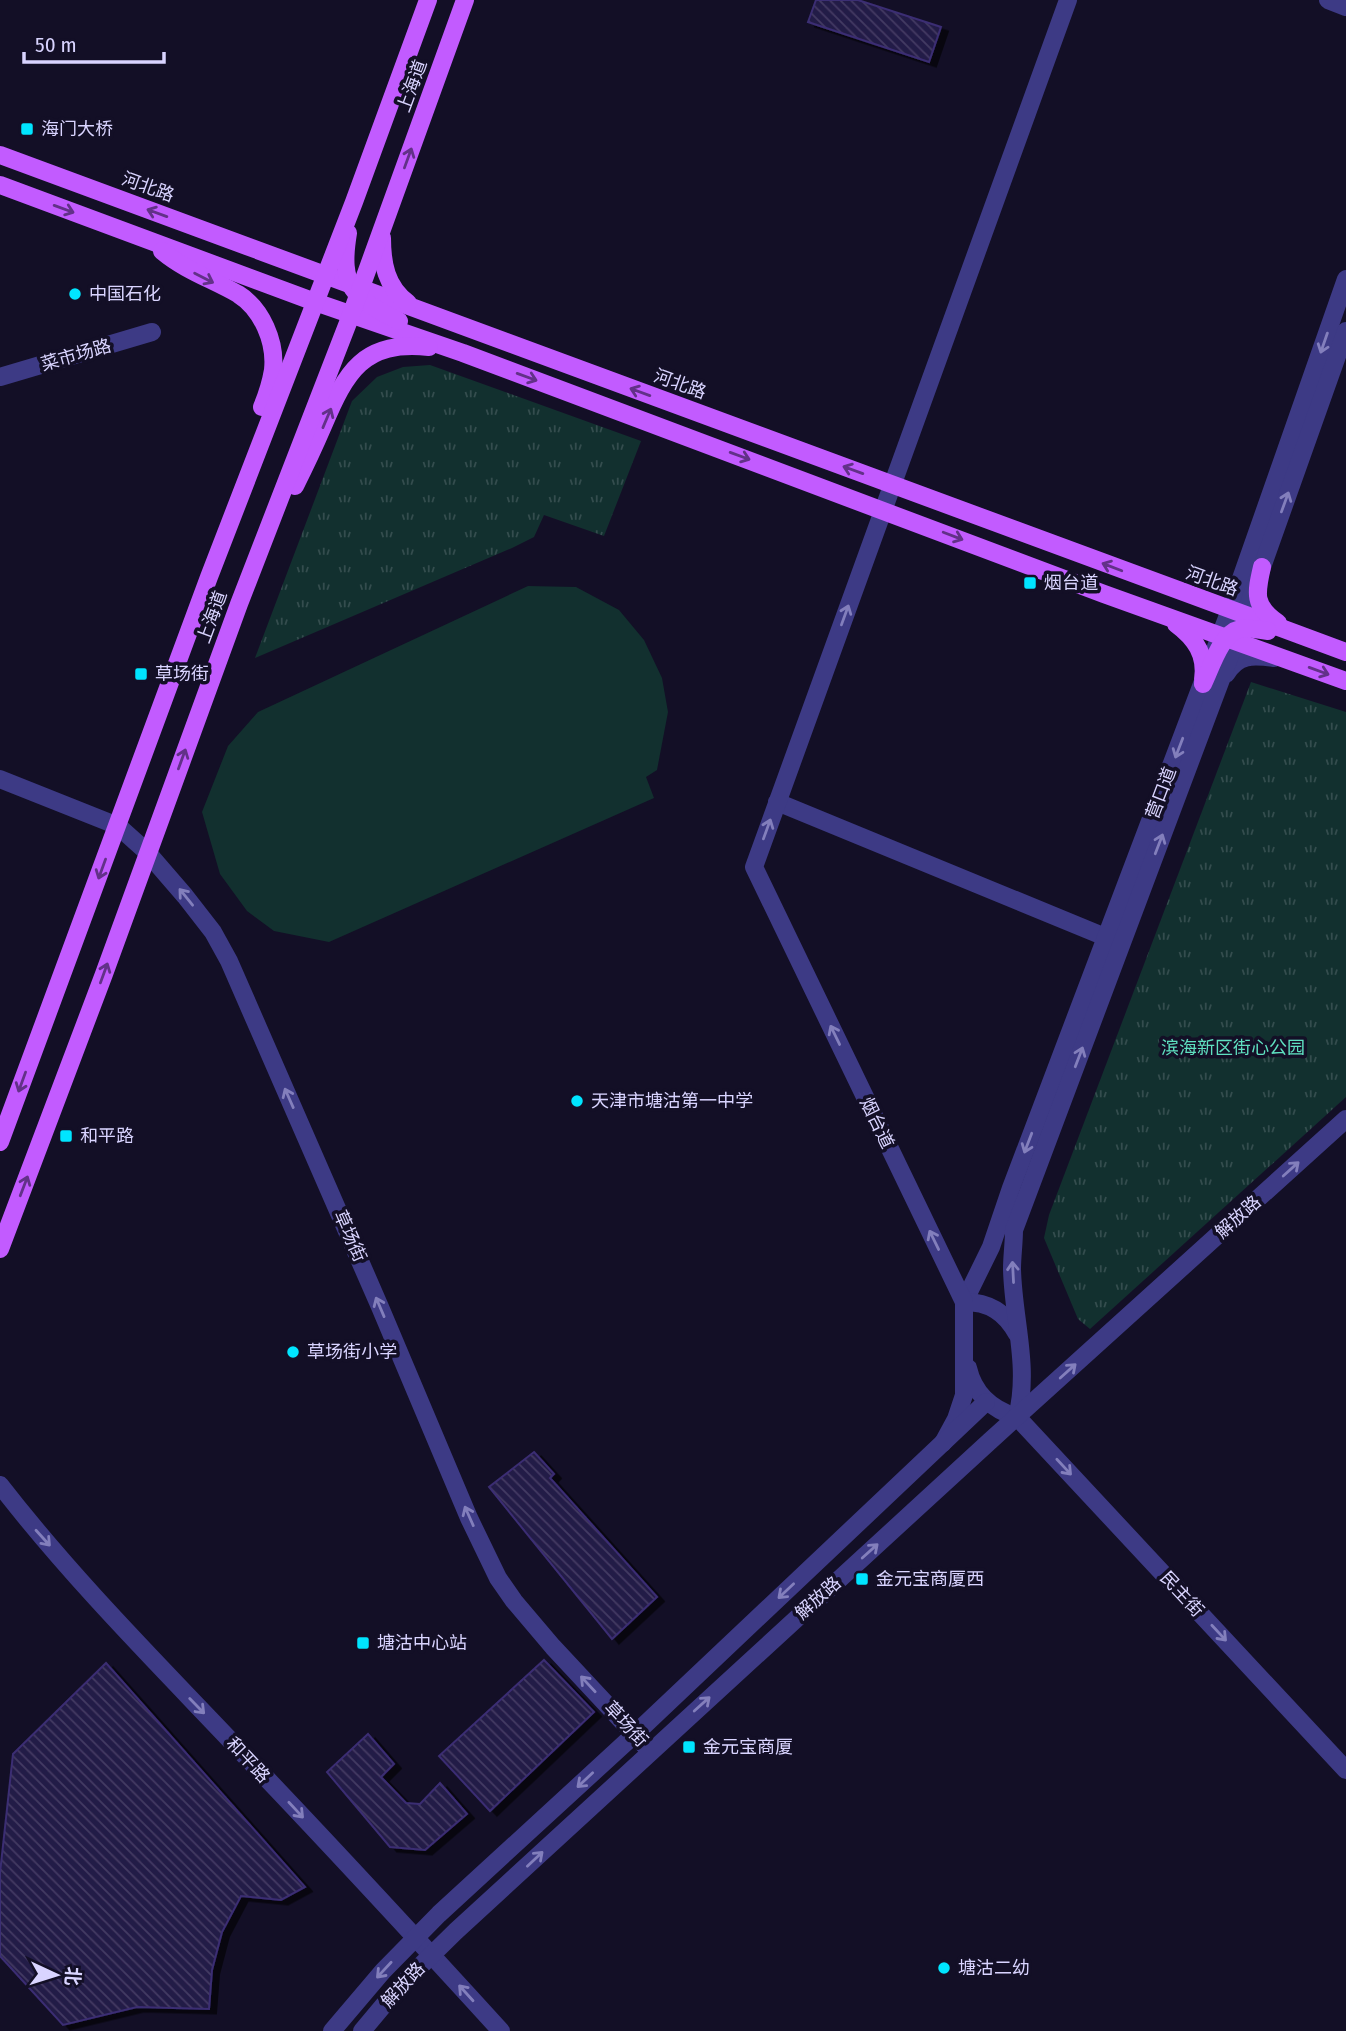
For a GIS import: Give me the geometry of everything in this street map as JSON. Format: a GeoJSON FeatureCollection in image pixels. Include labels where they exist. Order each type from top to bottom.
{"type":"FeatureCollection","features":[{"type":"Feature","properties":{"kind":"main road","name":"上海道"},"geometry":{"type":"LineString","coordinates":[[0,1249],[104,974],[261,543],[324,383],[342,299],[354,202],[428,0]]}},
{"type":"Feature","properties":{"kind":"main road","name":"上海道"},"geometry":{"type":"LineString","coordinates":[[0,1142],[290,365],[342,299],[385,222],[465,0]]}},
{"type":"Feature","properties":{"kind":"main road","name":"河北路"},"geometry":{"type":"LineString","coordinates":[[0,155],[267,253],[342,299],[419,311],[1176,591],[1232,629],[1293,662],[1346,681]]}},
{"type":"Feature","properties":{"kind":"main road","name":"河北路"},"geometry":{"type":"LineString","coordinates":[[0,186],[148,240],[342,299],[463,353],[1161,614],[1232,629],[1299,635],[1346,652]]}},
{"type":"Feature","properties":{"kind":"main road"},"geometry":{"type":"LineString","coordinates":[[342,299],[354,202]]}},
{"type":"Feature","properties":{"kind":"main road"},"geometry":{"type":"LineString","coordinates":[[385,222],[382,250],[389,281],[394,291],[419,311]]}},
{"type":"Feature","properties":{"kind":"main road"},"geometry":{"type":"LineString","coordinates":[[148,240],[176,263],[252,305],[266,329],[271,345],[273,369],[270,382],[236,481],[227,529]]}},
{"type":"Feature","properties":{"kind":"main road"},"geometry":{"type":"LineString","coordinates":[[261,543],[302,472],[345,379],[358,364],[378,352],[401,346],[440,348],[463,353]]}},
{"type":"Feature","properties":{"kind":"main road"},"geometry":{"type":"LineString","coordinates":[[1255,564],[1257,594],[1262,610],[1299,635]]}},
{"type":"Feature","properties":{"kind":"main road"},"geometry":{"type":"LineString","coordinates":[[1161,614],[1186,632],[1196,644],[1201,652],[1210,686]]}},
{"type":"Feature","properties":{"kind":"street","name":"烟台道"},"geometry":{"type":"LineString","coordinates":[[964,1301],[754,867],[1068,0]]}},
{"type":"Feature","properties":{"kind":"street"},"geometry":{"type":"LineString","coordinates":[[1328,0],[1346,7]]}},
{"type":"Feature","properties":{"kind":"street","name":"营口道"},"geometry":{"type":"LineString","coordinates":[[1017,1417],[1022,1398],[1020,1340],[1012,1269],[1014,1230],[1114,941],[1255,564],[1346,279]]}},
{"type":"Feature","properties":{"kind":"street","name":"营口道"},"geometry":{"type":"LineString","coordinates":[[1255,564],[1346,331]]}},
{"type":"Feature","properties":{"kind":"street","name":"菜市场路"},"geometry":{"type":"LineString","coordinates":[[0,377],[152,332]]}},
{"type":"Feature","properties":{"kind":"street"},"geometry":{"type":"LineString","coordinates":[[1210,686],[1234,662],[1245,656],[1293,662]]}},
{"type":"Feature","properties":{"kind":"street","name":"草场街"},"geometry":{"type":"LineString","coordinates":[[0,779],[118,826],[148,852],[213,932],[229,961],[469,1518],[498,1578],[539,1632],[650,1751]]}},
{"type":"Feature","properties":{"kind":"street"},"geometry":{"type":"LineString","coordinates":[[777,802],[1114,941]]}},
{"type":"Feature","properties":{"kind":"street","name":"营口道"},"geometry":{"type":"LineString","coordinates":[[964,1301],[991,1247],[1011,1188],[1114,941]]}},
{"type":"Feature","properties":{"kind":"street","name":"解放路"},"geometry":{"type":"LineString","coordinates":[[362,2031],[398,1988],[431,1955],[650,1751],[1346,1119]]}},
{"type":"Feature","properties":{"kind":"street"},"geometry":{"type":"LineString","coordinates":[[943,1443],[956,1419],[964,1395],[964,1301],[974,1301],[1001,1311],[1020,1340]]}},
{"type":"Feature","properties":{"kind":"street"},"geometry":{"type":"LineString","coordinates":[[964,1344],[970,1376],[986,1402],[1002,1413],[1017,1417]]}},
{"type":"Feature","properties":{"kind":"street","name":"解放路"},"geometry":{"type":"LineString","coordinates":[[332,2031],[415,1938],[986,1402]]}},
{"type":"Feature","properties":{"kind":"street","name":"民主街"},"geometry":{"type":"LineString","coordinates":[[1017,1417],[1346,1770]]}},
{"type":"Feature","properties":{"kind":"street","name":"和平路"},"geometry":{"type":"LineString","coordinates":[[0,1486],[130,1636],[501,2031]]}},
{"type":"Feature","properties":{"kind":"street"},"geometry":{"type":"LineString","coordinates":[[386,1906],[406,1918],[430,1924],[454,1920],[485,1905]]}},
{"type":"Feature","properties":{"kind":"green space"},"geometry":{"type":"Polygon","coordinates":[[[430,365],[641,441],[604,536],[544,515],[534,537],[512,548],[255,658],[352,401],[377,377],[403,367],[430,365]]]}},
{"type":"Feature","properties":{"kind":"green space"},"geometry":{"type":"Polygon","coordinates":[[[528,586],[576,587],[619,610],[644,640],[662,678],[668,712],[657,770],[646,777],[654,798],[329,942],[274,931],[247,911],[220,874],[202,812],[228,746],[258,712],[528,586]]]}},
{"type":"Feature","properties":{"kind":"green space","name":"滨海新区街心公园"},"geometry":{"type":"Polygon","coordinates":[[[1251,682],[1346,712],[1346,1097],[1090,1329],[1078,1319],[1044,1238],[1049,1215],[1251,682]]]}},
{"type":"Feature","properties":{"kind":"building"},"geometry":{"type":"Polygon","coordinates":[[[816,0],[858,0],[941,27],[929,62],[808,22],[816,0]]]}},
{"type":"Feature","properties":{"kind":"building"},"geometry":{"type":"Polygon","coordinates":[[[534,1452],[554,1474],[550,1478],[657,1597],[612,1639],[489,1487],[534,1452]]]}},
{"type":"Feature","properties":{"kind":"building"},"geometry":{"type":"Polygon","coordinates":[[[544,1660],[594,1712],[490,1811],[439,1756],[544,1660]]]}},
{"type":"Feature","properties":{"kind":"building"},"geometry":{"type":"Polygon","coordinates":[[[106,1663],[305,1887],[281,1900],[241,1896],[222,1932],[212,1970],[209,2009],[137,2007],[63,2025],[0,1956],[0,1873],[13,1754],[106,1663]]]}},
{"type":"Feature","properties":{"kind":"building"},"geometry":{"type":"Polygon","coordinates":[[[368,1734],[394,1764],[381,1777],[406,1803],[420,1804],[440,1783],[467,1814],[425,1850],[390,1847],[327,1772],[368,1734]]]}},
{"type":"Feature","properties":{"kind":"place","name":"海门大桥"},"geometry":{"type":"Point","coordinates":[27,129]}},
{"type":"Feature","properties":{"kind":"place","name":"中国石化"},"geometry":{"type":"Point","coordinates":[75,294]}},
{"type":"Feature","properties":{"kind":"place","name":"烟台道"},"geometry":{"type":"Point","coordinates":[1030,583]}},
{"type":"Feature","properties":{"kind":"place","name":"草场街"},"geometry":{"type":"Point","coordinates":[141,674]}},
{"type":"Feature","properties":{"kind":"place","name":"天津市塘沽第一中学"},"geometry":{"type":"Point","coordinates":[577,1101]}},
{"type":"Feature","properties":{"kind":"place","name":"和平路"},"geometry":{"type":"Point","coordinates":[66,1136]}},
{"type":"Feature","properties":{"kind":"place","name":"草场街小学"},"geometry":{"type":"Point","coordinates":[293,1352]}},
{"type":"Feature","properties":{"kind":"place","name":"金元宝商厦西"},"geometry":{"type":"Point","coordinates":[862,1579]}},
{"type":"Feature","properties":{"kind":"place","name":"塘沽中心站"},"geometry":{"type":"Point","coordinates":[363,1643]}},
{"type":"Feature","properties":{"kind":"place","name":"金元宝商厦"},"geometry":{"type":"Point","coordinates":[689,1747]}},
{"type":"Feature","properties":{"kind":"place","name":"塘沽二幼"},"geometry":{"type":"Point","coordinates":[944,1968]}}]}
